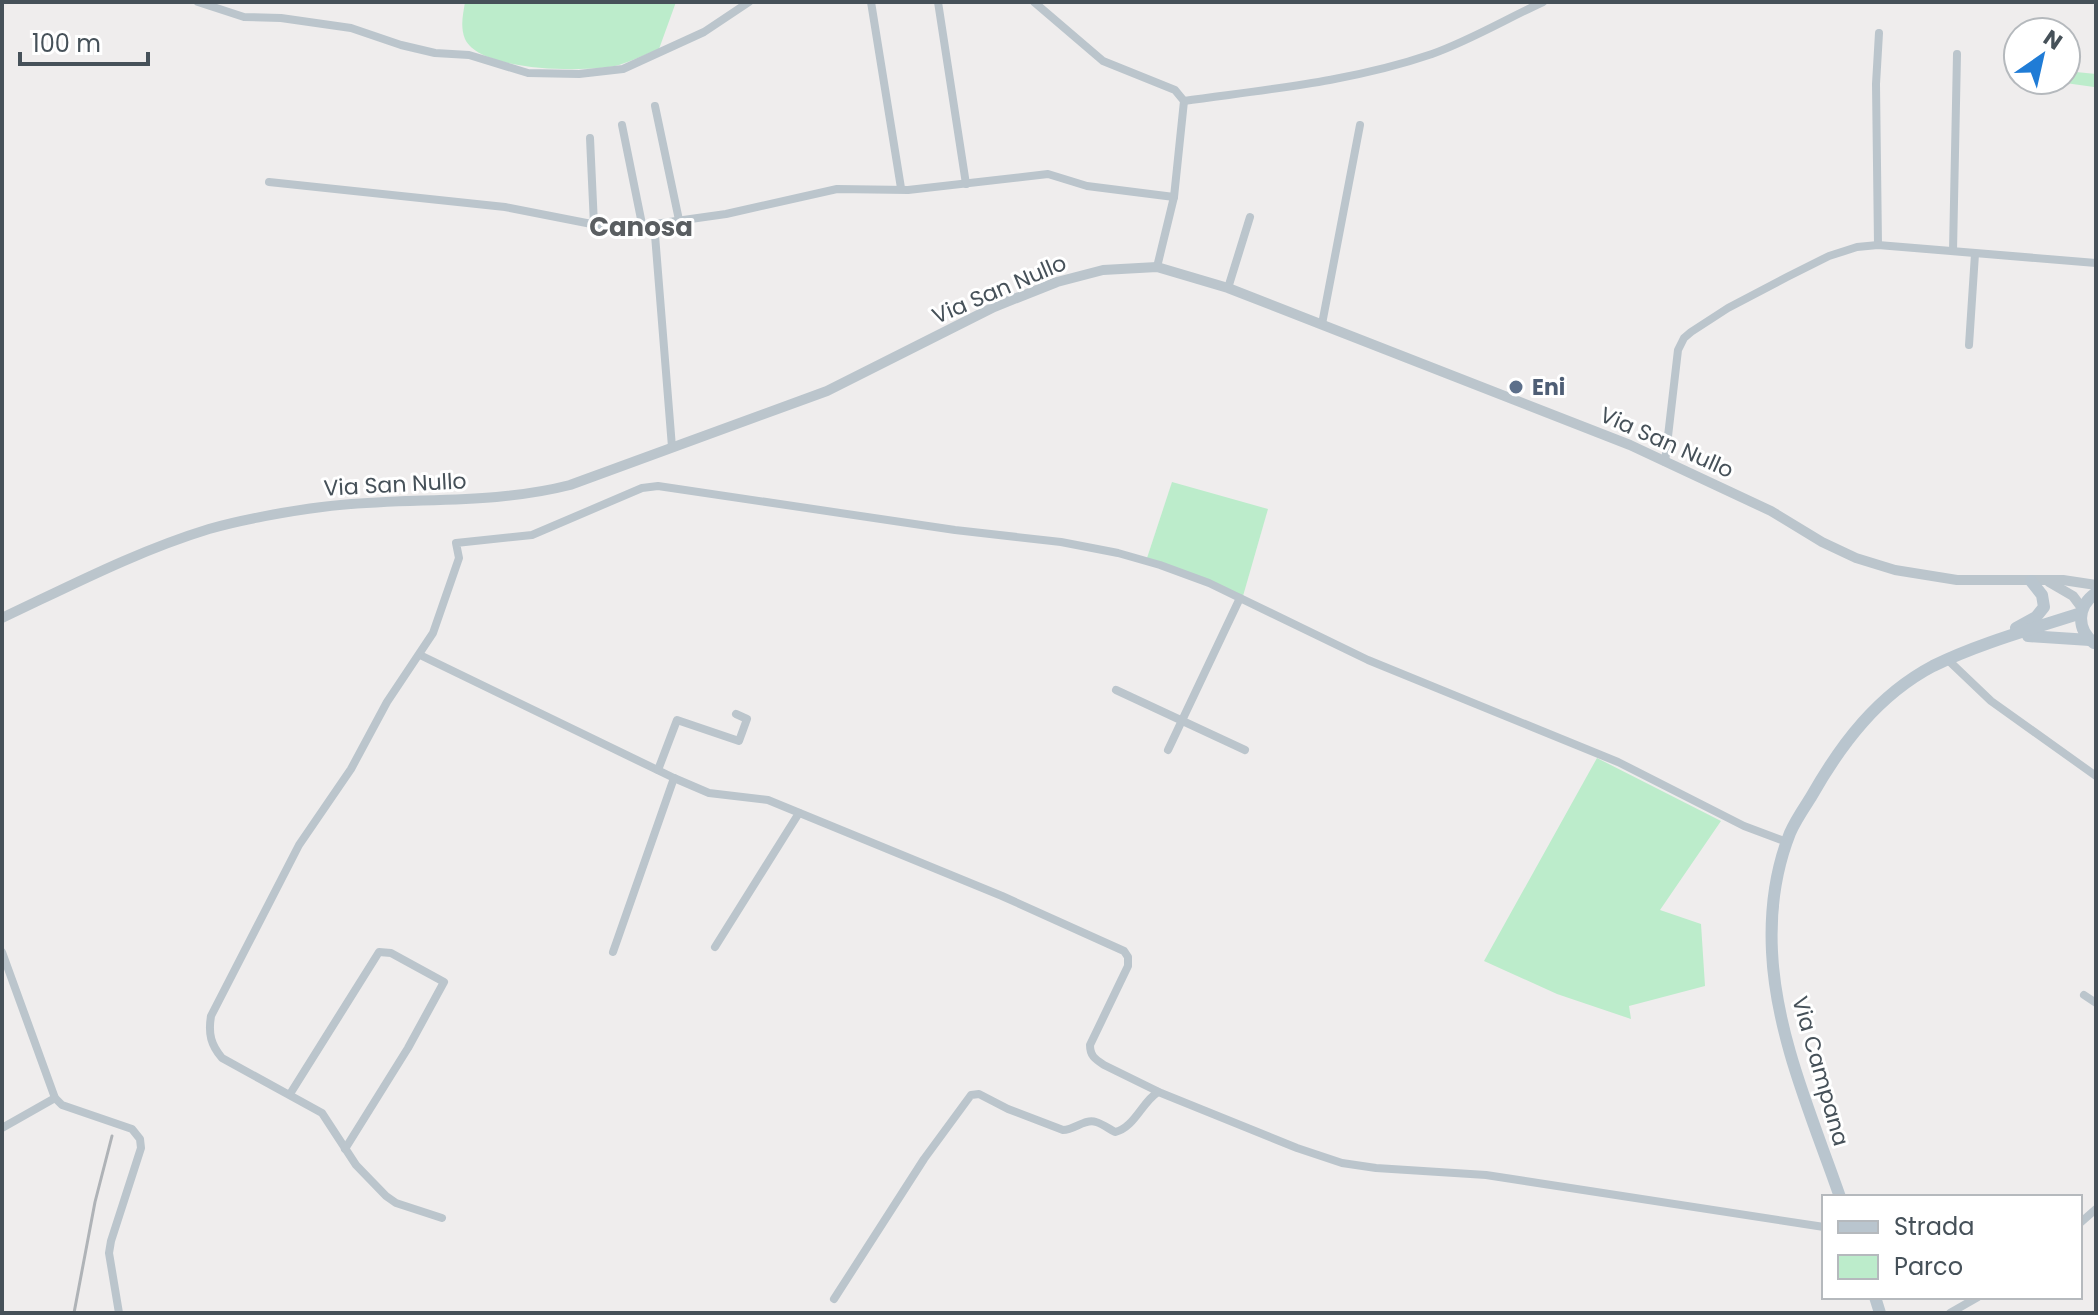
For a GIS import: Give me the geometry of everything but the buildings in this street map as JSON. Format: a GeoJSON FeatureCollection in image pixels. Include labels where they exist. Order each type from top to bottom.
{"type":"FeatureCollection","features":[{"type":"Feature","properties":{"kind":"main road"},"geometry":{"type":"LineString","coordinates":[[1980,645],[2036,617],[2044,607],[2044,601],[2031,581]]}},
{"type":"Feature","properties":{"kind":"main road","name":"Via Campana"},"geometry":{"type":"LineString","coordinates":[[1839,1195],[1782,1023],[1774,968],[1772,899],[1790,833],[1827,768],[1852,733],[1879,704],[1930,668],[1980,645],[2082,611],[2096,593]]}},
{"type":"Feature","properties":{"kind":"main road","name":"Via Campana"},"geometry":{"type":"LineString","coordinates":[[2082,611],[2081,625],[2093,642]]}},
{"type":"Feature","properties":{"kind":"main road","name":"Via Campana"},"geometry":{"type":"LineString","coordinates":[[2013,636],[2061,636],[2093,642]]}},
{"type":"Feature","properties":{"kind":"street"},"geometry":{"type":"LineString","coordinates":[[198,2],[244,17],[281,18],[351,28],[401,45],[435,53],[469,55],[528,73],[579,74],[623,69],[704,32],[749,2]]}},
{"type":"Feature","properties":{"kind":"street"},"geometry":{"type":"LineString","coordinates":[[871,2],[901,188]]}},
{"type":"Feature","properties":{"kind":"street"},"geometry":{"type":"LineString","coordinates":[[938,2],[966,184]]}},
{"type":"Feature","properties":{"kind":"street"},"geometry":{"type":"LineString","coordinates":[[1034,2],[1103,61],[1175,90],[1184,101],[1174,197],[1157,267]]}},
{"type":"Feature","properties":{"kind":"street"},"geometry":{"type":"LineString","coordinates":[[1518,2],[1522,11]]}},
{"type":"Feature","properties":{"kind":"street"},"geometry":{"type":"LineString","coordinates":[[1184,101],[1332,82],[1374,72],[1467,40],[1543,2]]}},
{"type":"Feature","properties":{"kind":"street"},"geometry":{"type":"LineString","coordinates":[[1878,245],[1876,84],[1879,33]]}},
{"type":"Feature","properties":{"kind":"street"},"geometry":{"type":"LineString","coordinates":[[1953,251],[1957,54]]}},
{"type":"Feature","properties":{"kind":"street"},"geometry":{"type":"LineString","coordinates":[[655,106],[679,220]]}},
{"type":"Feature","properties":{"kind":"street"},"geometry":{"type":"LineString","coordinates":[[622,125],[643,229]]}},
{"type":"Feature","properties":{"kind":"street"},"geometry":{"type":"LineString","coordinates":[[1322,324],[1360,125]]}},
{"type":"Feature","properties":{"kind":"street"},"geometry":{"type":"LineString","coordinates":[[590,138],[594,225]]}},
{"type":"Feature","properties":{"kind":"street"},"geometry":{"type":"LineString","coordinates":[[643,229],[837,189],[908,190],[1048,174],[1087,186],[1174,197]]}},
{"type":"Feature","properties":{"kind":"street"},"geometry":{"type":"LineString","coordinates":[[269,182],[505,207],[594,225],[651,230],[655,235],[672,447]]}},
{"type":"Feature","properties":{"kind":"street"},"geometry":{"type":"LineString","coordinates":[[1228,288],[1250,217]]}},
{"type":"Feature","properties":{"kind":"street"},"geometry":{"type":"LineString","coordinates":[[1665,462],[1678,350],[1684,338],[1728,308],[1829,256],[1857,247],[1878,245],[2096,263]]}},
{"type":"Feature","properties":{"kind":"street"},"geometry":{"type":"LineString","coordinates":[[1969,345],[1975,254]]}},
{"type":"Feature","properties":{"kind":"street","name":"Via San Nullo"},"geometry":{"type":"LineString","coordinates":[[2,618],[119,562],[211,528],[322,507],[479,500],[533,494],[570,485],[827,391],[994,307],[1057,282],[1103,270],[1157,267],[1228,288],[1630,445],[1771,511],[1822,542],[1856,558],[1895,570],[1957,580],[2063,580],[2096,585]]}},
{"type":"Feature","properties":{"kind":"street"},"geometry":{"type":"LineString","coordinates":[[442,1218],[396,1203],[386,1196],[356,1165],[322,1113],[222,1058],[212,1043],[209,1031],[211,1016],[299,845],[351,769],[387,702],[420,655],[439,618],[459,558],[456,543],[532,535],[642,488],[658,486],[915,525],[1093,547],[1160,565],[1240,598],[1368,660],[1618,762],[1733,821],[1787,842]]}},
{"type":"Feature","properties":{"kind":"street"},"geometry":{"type":"LineString","coordinates":[[2047,581],[2073,596],[2082,611]]}},
{"type":"Feature","properties":{"kind":"street"},"geometry":{"type":"LineString","coordinates":[[1168,750],[1240,598]]}},
{"type":"Feature","properties":{"kind":"street"},"geometry":{"type":"LineString","coordinates":[[420,655],[709,793],[768,800],[1014,901],[1124,951],[1128,966],[1090,1045],[1090,1052],[1104,1065],[1158,1092],[1342,1163],[1486,1175],[1822,1227]]}},
{"type":"Feature","properties":{"kind":"street"},"geometry":{"type":"LineString","coordinates":[[1948,660],[1991,701],[2096,776]]}},
{"type":"Feature","properties":{"kind":"street"},"geometry":{"type":"LineString","coordinates":[[1116,690],[1245,750]]}},
{"type":"Feature","properties":{"kind":"street"},"geometry":{"type":"LineString","coordinates":[[658,770],[677,720],[739,741],[747,719],[736,714]]}},
{"type":"Feature","properties":{"kind":"street"},"geometry":{"type":"LineString","coordinates":[[613,952],[674,778]]}},
{"type":"Feature","properties":{"kind":"street"},"geometry":{"type":"LineString","coordinates":[[715,947],[799,813]]}},
{"type":"Feature","properties":{"kind":"street"},"geometry":{"type":"LineString","coordinates":[[2,952],[55,1098],[62,1105],[132,1129],[140,1139],[141,1148],[109,1253],[119,1313]]}},
{"type":"Feature","properties":{"kind":"street"},"geometry":{"type":"LineString","coordinates":[[290,1094],[379,952],[391,953],[444,982],[422,1024],[345,1149]]}},
{"type":"Feature","properties":{"kind":"street"},"geometry":{"type":"LineString","coordinates":[[2084,995],[2096,1003]]}},
{"type":"Feature","properties":{"kind":"street"},"geometry":{"type":"LineString","coordinates":[[834,1299],[924,1159],[971,1095],[979,1094],[1063,1130],[1069,1131],[1084,1122],[1094,1121],[1115,1132],[1125,1129],[1145,1102],[1158,1092]]}},
{"type":"Feature","properties":{"kind":"street"},"geometry":{"type":"LineString","coordinates":[[2,1128],[55,1098]]}},
{"type":"Feature","properties":{"kind":"street"},"geometry":{"type":"LineString","coordinates":[[1950,1313],[1974,1299]]}},
{"type":"Feature","properties":{"kind":"green space"},"geometry":{"type":"Polygon","coordinates":[[[465,2],[676,2],[659,49],[619,65],[561,69],[512,64],[475,50],[463,34],[465,2]]]}},
{"type":"Feature","properties":{"kind":"green space"},"geometry":{"type":"Polygon","coordinates":[[[2082,73],[2096,74],[2094,87],[2082,85],[2082,73]]]}},
{"type":"Feature","properties":{"kind":"green space"},"geometry":{"type":"Polygon","coordinates":[[[1172,482],[1268,509],[1243,596],[1147,558],[1172,482]]]}},
{"type":"Feature","properties":{"kind":"green space"},"geometry":{"type":"Polygon","coordinates":[[[1597,758],[1721,821],[1660,910],[1701,924],[1705,986],[1629,1006],[1631,1019],[1557,994],[1484,961],[1597,758]]]}},
{"type":"Feature","properties":{"kind":"railway"},"geometry":{"type":"LineString","coordinates":[[74,1313],[95,1202],[112,1136]]}},
{"type":"Feature","properties":{"kind":"place","name":"Eni"},"geometry":{"type":"Point","coordinates":[1516,387]}},
{"type":"Feature","properties":{"kind":"district","name":"Canosa"},"geometry":{"type":"Point","coordinates":[641,227]}}]}
